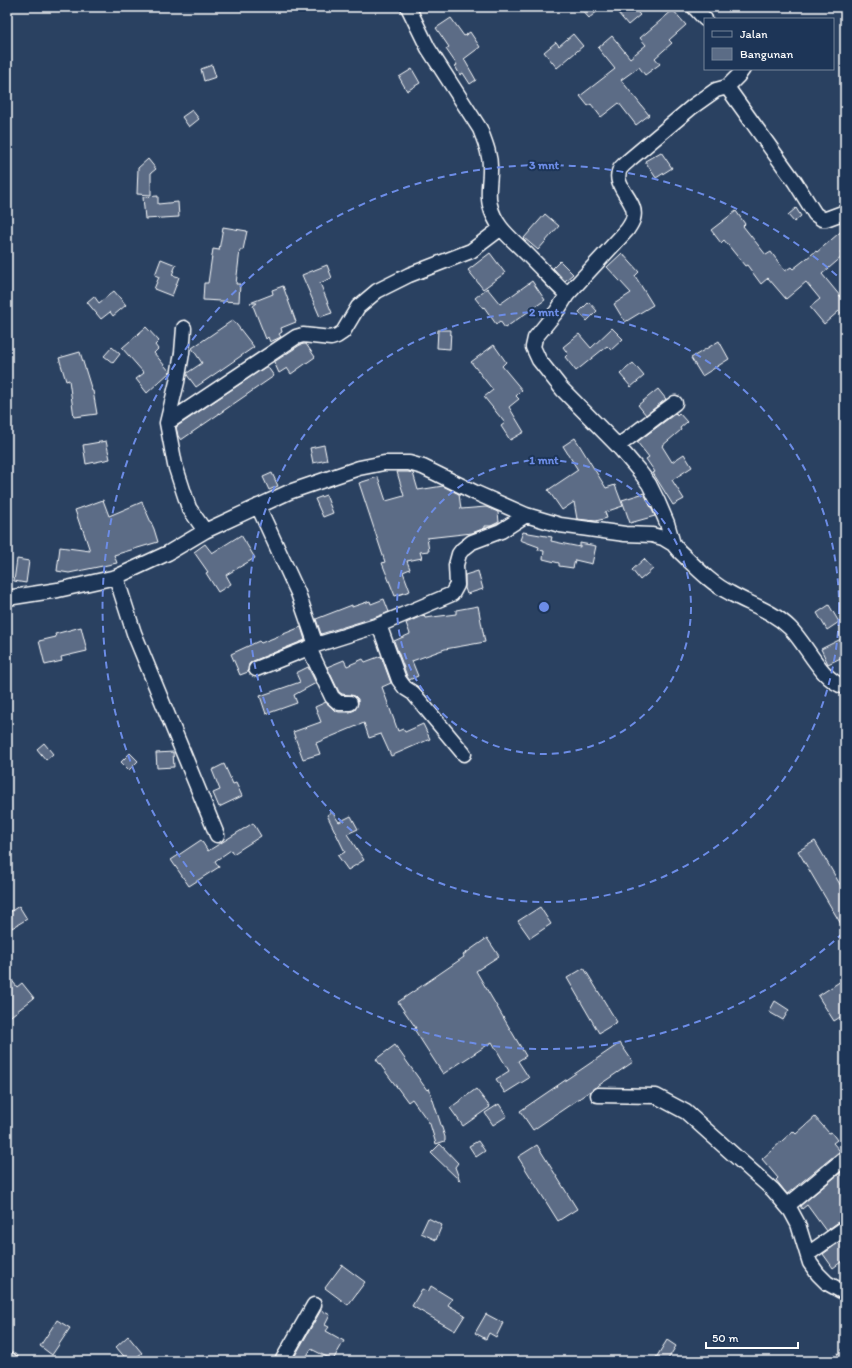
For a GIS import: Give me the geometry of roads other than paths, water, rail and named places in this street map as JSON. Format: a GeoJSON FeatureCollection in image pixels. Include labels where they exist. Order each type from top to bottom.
{"type":"FeatureCollection","features":[{"type":"Feature","properties":{"kind":"street"},"geometry":{"type":"LineString","coordinates":[[408,7],[428,48],[480,129],[490,160],[488,198],[492,214],[500,229],[567,295]]}},
{"type":"Feature","properties":{"kind":"street"},"geometry":{"type":"LineString","coordinates":[[694,7],[704,18]]}},
{"type":"Feature","properties":{"kind":"street"},"geometry":{"type":"LineString","coordinates":[[673,544],[667,523],[649,484],[618,446],[562,388],[539,360],[533,347],[535,338],[567,295],[618,240],[634,220],[634,208],[621,186],[618,176],[620,169],[692,107],[716,90],[727,87],[742,70]]}},
{"type":"Feature","properties":{"kind":"street"},"geometry":{"type":"LineString","coordinates":[[727,87],[795,182],[815,214],[822,219],[826,219],[845,212]]}},
{"type":"Feature","properties":{"kind":"street"},"geometry":{"type":"LineString","coordinates":[[167,423],[296,337],[303,335],[331,338],[337,336],[343,332],[358,307],[377,291],[409,275],[471,251],[500,229]]}},
{"type":"Feature","properties":{"kind":"street"},"geometry":{"type":"LineString","coordinates":[[184,328],[182,353],[167,423],[175,465],[189,508],[205,532]]}},
{"type":"Feature","properties":{"kind":"street"},"geometry":{"type":"LineString","coordinates":[[618,446],[675,403]]}},
{"type":"Feature","properties":{"kind":"street"},"geometry":{"type":"LineString","coordinates":[[7,598],[58,590],[116,577],[289,492],[359,468],[384,463],[409,463],[423,466],[476,493],[526,515],[560,525],[625,534],[652,535],[663,538],[673,544],[684,556],[719,586],[778,617],[790,628],[830,679],[838,685],[845,687]]}},
{"type":"Feature","properties":{"kind":"street"},"geometry":{"type":"LineString","coordinates":[[258,506],[298,593],[313,646],[332,697],[339,703],[350,703]]}},
{"type":"Feature","properties":{"kind":"street"},"geometry":{"type":"LineString","coordinates":[[256,668],[313,646],[379,625],[452,594],[457,585],[456,565],[459,554],[462,550],[472,542],[501,531],[526,515]]}},
{"type":"Feature","properties":{"kind":"street"},"geometry":{"type":"LineString","coordinates":[[116,577],[134,633],[217,835]]}},
{"type":"Feature","properties":{"kind":"street"},"geometry":{"type":"LineString","coordinates":[[379,625],[399,680],[405,688],[414,694],[464,754]]}},
{"type":"Feature","properties":{"kind":"street"},"geometry":{"type":"LineString","coordinates":[[598,1095],[656,1096],[686,1112],[773,1190],[791,1211],[798,1224],[810,1263],[827,1283],[845,1293]]}},
{"type":"Feature","properties":{"kind":"street"},"geometry":{"type":"LineString","coordinates":[[787,1206],[845,1158]]}},
{"type":"Feature","properties":{"kind":"street"},"geometry":{"type":"LineString","coordinates":[[808,1254],[845,1228]]}},
{"type":"Feature","properties":{"kind":"street"},"geometry":{"type":"LineString","coordinates":[[282,1361],[314,1306]]}},
{"type":"Feature","properties":{"kind":"street"},"geometry":{"type":"LineString","coordinates":[[7,1359],[11,1361]]}}]}
